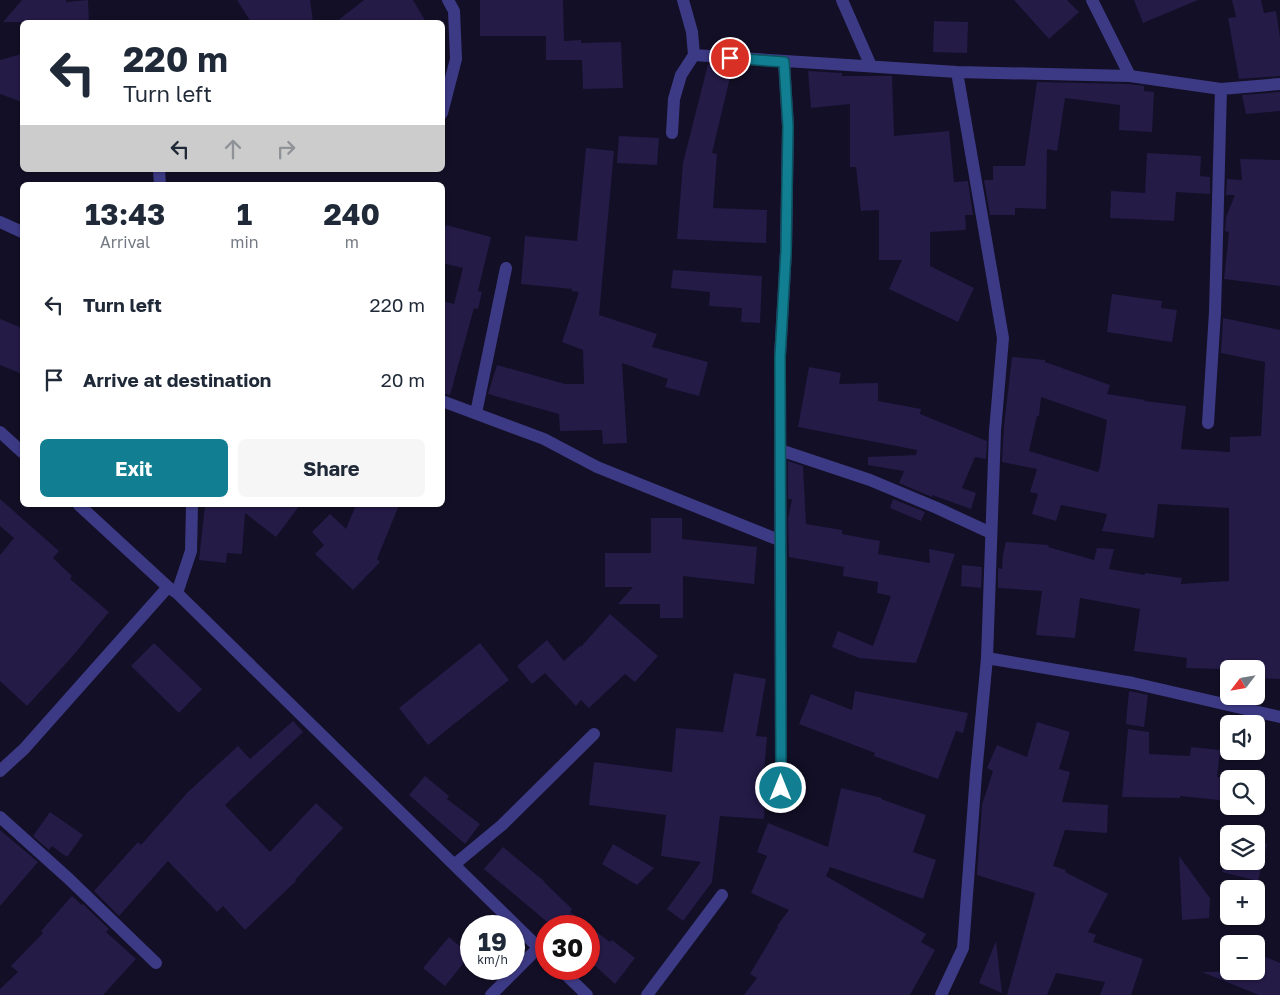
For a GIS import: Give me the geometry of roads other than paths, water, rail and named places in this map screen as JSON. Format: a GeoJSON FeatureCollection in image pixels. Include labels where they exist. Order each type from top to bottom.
{"type":"FeatureCollection","features":[{"type":"Feature","properties":{"kind":"street"},"geometry":{"type":"LineString","coordinates":[[445,101],[456,59],[454,11],[448,0]]}},
{"type":"Feature","properties":{"kind":"street"},"geometry":{"type":"LineString","coordinates":[[672,133],[674,99],[681,75],[694,56],[692,32],[683,0]]}},
{"type":"Feature","properties":{"kind":"street"},"geometry":{"type":"LineString","coordinates":[[842,0],[871,66]]}},
{"type":"Feature","properties":{"kind":"street"},"geometry":{"type":"LineString","coordinates":[[1092,0],[1130,76]]}},
{"type":"Feature","properties":{"kind":"street"},"geometry":{"type":"LineString","coordinates":[[694,56],[957,72],[1130,76],[1221,90],[1280,84]]}},
{"type":"Feature","properties":{"kind":"street"},"geometry":{"type":"LineString","coordinates":[[781,788],[780,357],[786,251],[788,126],[784,62]]}},
{"type":"Feature","properties":{"kind":"street"},"geometry":{"type":"LineString","coordinates":[[940,995],[964,948],[976,774],[987,658],[995,431],[1003,338],[957,72]]}},
{"type":"Feature","properties":{"kind":"street"},"geometry":{"type":"LineString","coordinates":[[1208,423],[1215,312],[1221,90]]}},
{"type":"Feature","properties":{"kind":"street"},"geometry":{"type":"LineString","coordinates":[[0,222],[20,231]]}},
{"type":"Feature","properties":{"kind":"street"},"geometry":{"type":"LineString","coordinates":[[476,413],[506,268]]}},
{"type":"Feature","properties":{"kind":"street"},"geometry":{"type":"LineString","coordinates":[[445,402],[544,439],[597,467],[779,540]]}},
{"type":"Feature","properties":{"kind":"street"},"geometry":{"type":"LineString","coordinates":[[0,432],[20,450]]}},
{"type":"Feature","properties":{"kind":"street"},"geometry":{"type":"LineString","coordinates":[[780,450],[870,480],[990,533]]}},
{"type":"Feature","properties":{"kind":"street"},"geometry":{"type":"LineString","coordinates":[[81,507],[172,590],[535,944]]}},
{"type":"Feature","properties":{"kind":"street"},"geometry":{"type":"LineString","coordinates":[[0,771],[24,749],[172,590],[191,551],[192,507]]}},
{"type":"Feature","properties":{"kind":"street"},"geometry":{"type":"LineString","coordinates":[[987,658],[1133,684],[1280,717]]}},
{"type":"Feature","properties":{"kind":"street"},"geometry":{"type":"LineString","coordinates":[[455,864],[502,825],[594,734]]}},
{"type":"Feature","properties":{"kind":"street"},"geometry":{"type":"LineString","coordinates":[[0,817],[63,873],[156,963]]}},
{"type":"Feature","properties":{"kind":"street"},"geometry":{"type":"LineString","coordinates":[[647,995],[722,895]]}},
{"type":"Feature","properties":{"kind":"street"},"geometry":{"type":"LineString","coordinates":[[491,995],[535,957]]}},
{"type":"Feature","properties":{"kind":"street"},"geometry":{"type":"LineString","coordinates":[[571,980],[586,995]]}}]}
